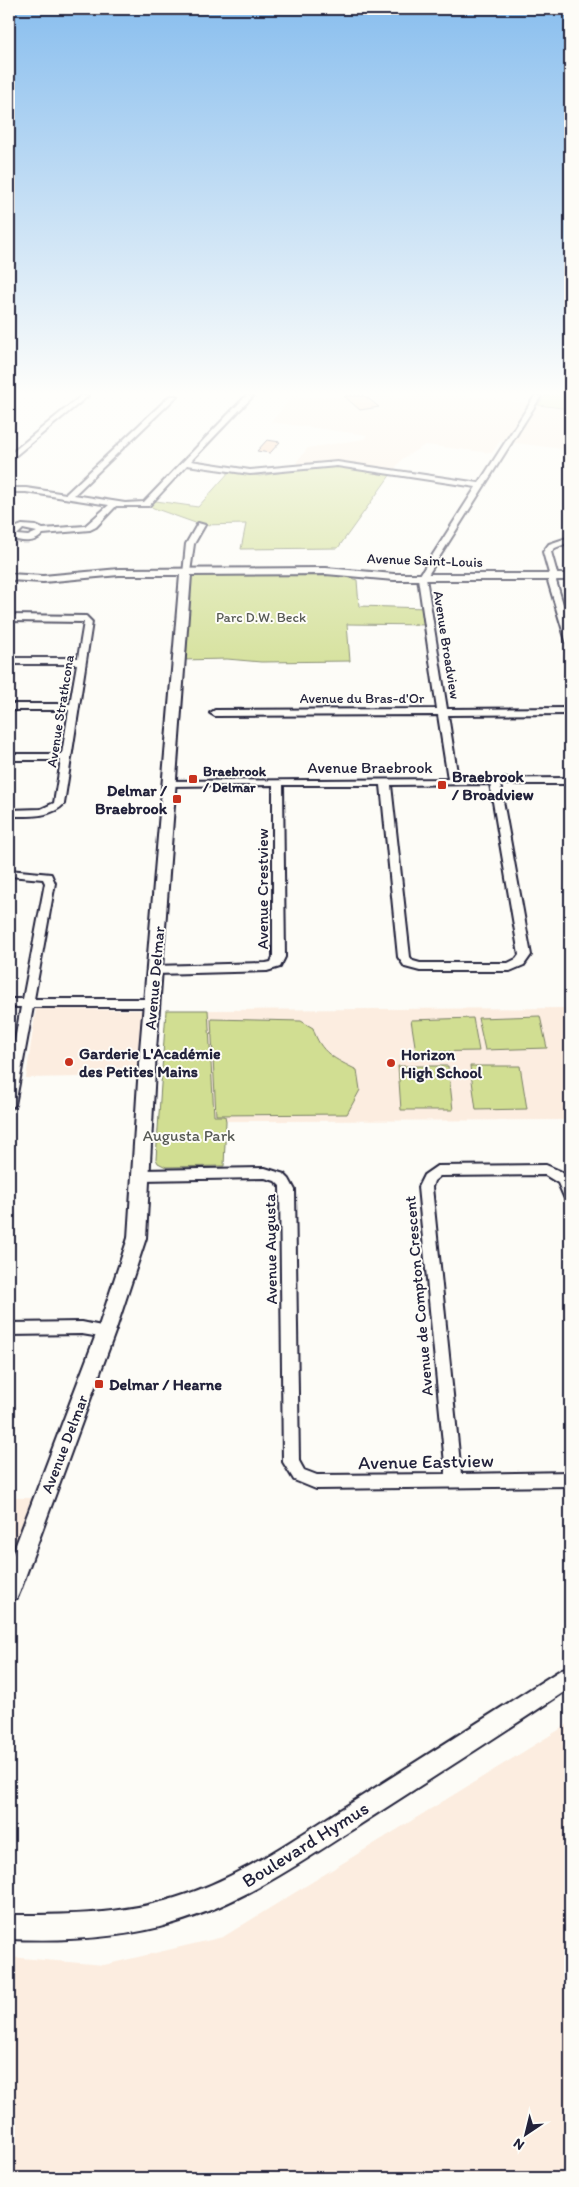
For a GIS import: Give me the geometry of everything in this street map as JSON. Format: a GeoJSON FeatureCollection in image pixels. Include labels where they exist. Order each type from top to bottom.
{"type":"FeatureCollection","features":[{"type":"Feature","properties":{"kind":"street"},"geometry":{"type":"LineString","coordinates":[[82,498],[136,506],[146,504],[152,498]]}},
{"type":"Feature","properties":{"kind":"street","name":"Avenue Broadview"},"geometry":{"type":"LineString","coordinates":[[454,781],[422,578],[472,498]]}},
{"type":"Feature","properties":{"kind":"street"},"geometry":{"type":"LineString","coordinates":[[41,532],[87,528],[93,525],[115,503]]}},
{"type":"Feature","properties":{"kind":"street","name":"Avenue Delmar"},"geometry":{"type":"LineString","coordinates":[[9,1592],[106,1332],[138,1238],[152,1003],[186,572],[190,544],[200,525]]}},
{"type":"Feature","properties":{"kind":"street"},"geometry":{"type":"LineString","coordinates":[[570,539],[548,549],[554,577],[552,581],[570,641]]}},
{"type":"Feature","properties":{"kind":"street","name":"Avenue Saint-Louis"},"geometry":{"type":"LineString","coordinates":[[9,577],[43,579],[119,572],[326,571],[422,578],[570,577]]}},
{"type":"Feature","properties":{"kind":"street","name":"Avenue Strathcona"},"geometry":{"type":"LineString","coordinates":[[9,618],[80,618],[86,619],[88,622],[59,804],[41,813],[9,813]]}},
{"type":"Feature","properties":{"kind":"street"},"geometry":{"type":"LineString","coordinates":[[9,661],[81,661]]}},
{"type":"Feature","properties":{"kind":"street"},"geometry":{"type":"LineString","coordinates":[[9,708],[74,707]]}},
{"type":"Feature","properties":{"kind":"street","name":"Avenue du Bras-d'Or"},"geometry":{"type":"LineString","coordinates":[[215,713],[570,711]]}},
{"type":"Feature","properties":{"kind":"street"},"geometry":{"type":"LineString","coordinates":[[9,757],[66,757]]}},
{"type":"Feature","properties":{"kind":"street"},"geometry":{"type":"LineString","coordinates":[[386,782],[404,956],[410,964],[420,967],[510,967],[520,962],[524,955],[494,781]]}},
{"type":"Feature","properties":{"kind":"street","name":"Avenue Braebrook"},"geometry":{"type":"LineString","coordinates":[[170,783],[570,781]]}},
{"type":"Feature","properties":{"kind":"street","name":"Avenue Crestview"},"geometry":{"type":"LineString","coordinates":[[155,970],[267,967],[276,964],[278,956],[278,782]]}},
{"type":"Feature","properties":{"kind":"street"},"geometry":{"type":"LineString","coordinates":[[9,873],[47,876],[50,884],[28,1003],[11,1081],[9,1105]]}},
{"type":"Feature","properties":{"kind":"street"},"geometry":{"type":"LineString","coordinates":[[9,1003],[152,1003]]}},
{"type":"Feature","properties":{"kind":"street","name":"Avenue de Compton Crescent"},"geometry":{"type":"LineString","coordinates":[[454,1481],[425,1187],[428,1178],[437,1171],[546,1170],[559,1175],[568,1184],[570,1196]]}},
{"type":"Feature","properties":{"kind":"street","name":"Avenue Augusta"},"geometry":{"type":"LineString","coordinates":[[141,1175],[264,1173],[280,1178],[286,1184],[291,1462]]}},
{"type":"Feature","properties":{"kind":"street"},"geometry":{"type":"LineString","coordinates":[[9,1329],[82,1328],[106,1332]]}},
{"type":"Feature","properties":{"kind":"street","name":"Avenue Eastview"},"geometry":{"type":"LineString","coordinates":[[291,1462],[299,1475],[316,1482],[570,1479]]}},
{"type":"Feature","properties":{"kind":"street","name":"Boulevard Hymus"},"geometry":{"type":"LineString","coordinates":[[9,1927],[81,1927],[129,1922],[174,1911],[222,1893],[251,1879],[301,1849],[570,1676]]}},
{"type":"Feature","properties":{"kind":"shaded area","name":"Horizon High School"},"geometry":{"type":"Polygon","coordinates":[[[570,1008],[570,1120],[226,1121],[225,1117],[214,1117],[208,1010],[570,1008]]]}},
{"type":"Feature","properties":{"kind":"shaded area"},"geometry":{"type":"Polygon","coordinates":[[[36,1009],[144,1010],[136,1076],[26,1078],[36,1009]]]}},
{"type":"Feature","properties":{"kind":"shaded area"},"geometry":{"type":"Polygon","coordinates":[[[9,1498],[39,1498],[9,1569],[9,1498]]]}},
{"type":"Feature","properties":{"kind":"shaded area"},"geometry":{"type":"Polygon","coordinates":[[[570,1723],[570,2178],[9,2178],[9,1957],[104,1965],[223,1937],[570,1723]]]}},
{"type":"Feature","properties":{"kind":"green space"},"geometry":{"type":"Polygon","coordinates":[[[206,498],[374,498],[338,548],[241,549],[246,524],[201,525],[148,506],[156,501],[198,507],[206,498]]]}},
{"type":"Feature","properties":{"kind":"green space","name":"Parc D.W. Beck"},"geometry":{"type":"Polygon","coordinates":[[[326,571],[357,580],[359,606],[427,608],[430,625],[347,624],[350,661],[261,662],[227,659],[181,660],[186,572],[326,571]]]}},
{"type":"Feature","properties":{"kind":"green space","name":"Augusta Park"},"geometry":{"type":"Polygon","coordinates":[[[166,1010],[208,1010],[214,1116],[225,1116],[226,1121],[224,1166],[166,1167],[158,1163],[156,1159],[166,1010]]]}},
{"type":"Feature","properties":{"kind":"green space"},"geometry":{"type":"Polygon","coordinates":[[[540,1016],[547,1048],[485,1050],[478,1018],[540,1016]]]}},
{"type":"Feature","properties":{"kind":"green space"},"geometry":{"type":"Polygon","coordinates":[[[473,1018],[479,1051],[416,1052],[411,1020],[473,1018]]]}},
{"type":"Feature","properties":{"kind":"green space"},"geometry":{"type":"Polygon","coordinates":[[[211,1019],[301,1021],[313,1028],[320,1044],[329,1054],[357,1070],[360,1090],[347,1114],[216,1115],[211,1019]]]}},
{"type":"Feature","properties":{"kind":"green space"},"geometry":{"type":"Polygon","coordinates":[[[398,1066],[448,1066],[453,1110],[401,1110],[398,1066]]]}},
{"type":"Feature","properties":{"kind":"green space"},"geometry":{"type":"Polygon","coordinates":[[[470,1066],[520,1066],[527,1109],[476,1110],[470,1066]]]}},
{"type":"Feature","properties":{"kind":"place","name":"Braebrook / Delmar"},"geometry":{"type":"Point","coordinates":[193,779]}},
{"type":"Feature","properties":{"kind":"place","name":"Braebrook / Broadview"},"geometry":{"type":"Point","coordinates":[442,785]}},
{"type":"Feature","properties":{"kind":"place","name":"Delmar / Braebrook"},"geometry":{"type":"Point","coordinates":[177,799]}},
{"type":"Feature","properties":{"kind":"place","name":"Garderie L'Académie des Petites Mains"},"geometry":{"type":"Point","coordinates":[69,1062]}},
{"type":"Feature","properties":{"kind":"place","name":"Horizon High School"},"geometry":{"type":"Point","coordinates":[391,1063]}},
{"type":"Feature","properties":{"kind":"place","name":"Delmar / Hearne"},"geometry":{"type":"Point","coordinates":[99,1384]}}]}
